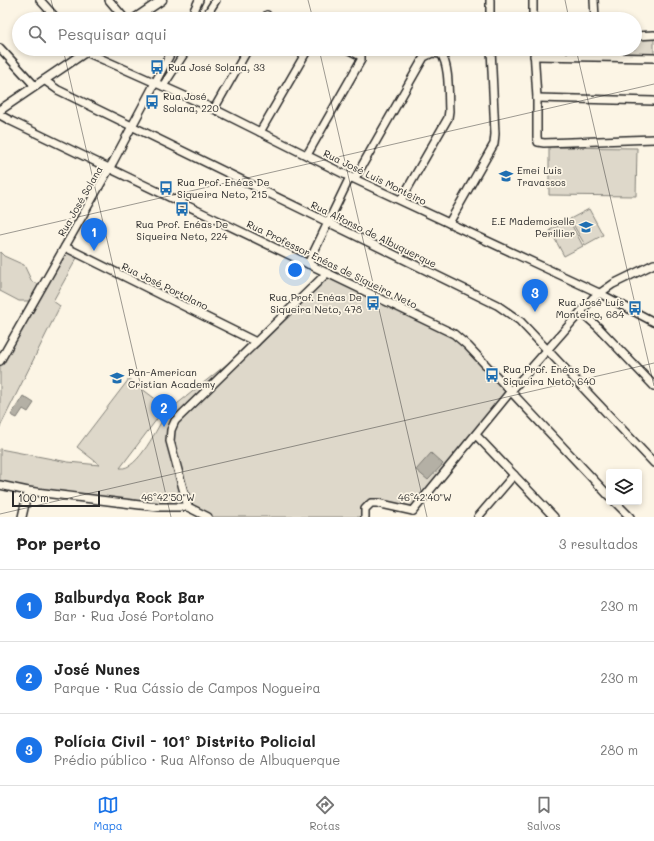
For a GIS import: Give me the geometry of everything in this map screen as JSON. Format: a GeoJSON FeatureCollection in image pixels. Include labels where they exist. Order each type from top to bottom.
{"type":"FeatureCollection","features":[{"type":"Feature","properties":{"kind":"main road"},"geometry":{"type":"LineString","coordinates":[[144,12],[162,0]]}},
{"type":"Feature","properties":{"kind":"main road"},"geometry":{"type":"LineString","coordinates":[[0,110],[78,56]]}},
{"type":"Feature","properties":{"kind":"street"},"geometry":{"type":"LineString","coordinates":[[40,0],[50,12]]}},
{"type":"Feature","properties":{"kind":"street"},"geometry":{"type":"LineString","coordinates":[[109,0],[120,12]]}},
{"type":"Feature","properties":{"kind":"street"},"geometry":{"type":"LineString","coordinates":[[193,12],[199,0]]}},
{"type":"Feature","properties":{"kind":"street"},"geometry":{"type":"LineString","coordinates":[[208,12],[216,0]]}},
{"type":"Feature","properties":{"kind":"street"},"geometry":{"type":"LineString","coordinates":[[490,0],[490,12]]}},
{"type":"Feature","properties":{"kind":"street"},"geometry":{"type":"LineString","coordinates":[[533,0],[533,12]]}},
{"type":"Feature","properties":{"kind":"street"},"geometry":{"type":"LineString","coordinates":[[594,0],[595,12]]}},
{"type":"Feature","properties":{"kind":"street"},"geometry":{"type":"LineString","coordinates":[[642,36],[654,35]]}},
{"type":"Feature","properties":{"kind":"street"},"geometry":{"type":"LineString","coordinates":[[0,48],[35,86]]}},
{"type":"Feature","properties":{"kind":"street","name":"Rua José Luis Monteiro"},"geometry":{"type":"LineString","coordinates":[[99,56],[214,109],[352,177],[598,293],[654,322]]}},
{"type":"Feature","properties":{"kind":"street","name":"Rua José Solana"},"geometry":{"type":"LineString","coordinates":[[0,361],[110,168],[169,56]]}},
{"type":"Feature","properties":{"kind":"street"},"geometry":{"type":"LineString","coordinates":[[163,86],[182,56]]}},
{"type":"Feature","properties":{"kind":"street"},"geometry":{"type":"LineString","coordinates":[[214,109],[244,56]]}},
{"type":"Feature","properties":{"kind":"street"},"geometry":{"type":"LineString","coordinates":[[260,132],[304,56]]}},
{"type":"Feature","properties":{"kind":"street"},"geometry":{"type":"LineString","coordinates":[[307,155],[361,60],[360,56]]}},
{"type":"Feature","properties":{"kind":"street"},"geometry":{"type":"LineString","coordinates":[[308,264],[352,177],[426,56]]}},
{"type":"Feature","properties":{"kind":"street"},"geometry":{"type":"LineString","coordinates":[[401,200],[448,118],[446,68],[442,56]]}},
{"type":"Feature","properties":{"kind":"street"},"geometry":{"type":"LineString","coordinates":[[449,223],[494,144],[492,56]]}},
{"type":"Feature","properties":{"kind":"street"},"geometry":{"type":"LineString","coordinates":[[534,56],[538,142],[607,142],[654,139]]}},
{"type":"Feature","properties":{"kind":"street"},"geometry":{"type":"LineString","coordinates":[[606,56],[654,58]]}},
{"type":"Feature","properties":{"kind":"street","name":"Rua Alfonso de Albuquerque"},"geometry":{"type":"LineString","coordinates":[[44,80],[58,90],[497,305],[520,321],[654,463]]}},
{"type":"Feature","properties":{"kind":"street"},"geometry":{"type":"LineString","coordinates":[[537,98],[654,101]]}},
{"type":"Feature","properties":{"kind":"street","name":"Rua Professor Enéas de Siqueira Neto"},"geometry":{"type":"LineString","coordinates":[[0,115],[454,334],[468,346],[606,493]]}},
{"type":"Feature","properties":{"kind":"street","name":"Rua José Portolano"},"geometry":{"type":"LineString","coordinates":[[65,247],[256,342]]}},
{"type":"Feature","properties":{"kind":"street"},"geometry":{"type":"LineString","coordinates":[[365,517],[365,509],[371,502],[413,514],[511,392],[598,293],[618,281],[654,264]]}},
{"type":"Feature","properties":{"kind":"street"},"geometry":{"type":"LineString","coordinates":[[188,507],[170,441],[171,430],[175,421],[327,273]]}},
{"type":"Feature","properties":{"kind":"street"},"geometry":{"type":"LineString","coordinates":[[581,312],[598,327],[654,386]]}},
{"type":"Feature","properties":{"kind":"street"},"geometry":{"type":"LineString","coordinates":[[476,435],[554,517]]}},
{"type":"Feature","properties":{"kind":"street"},"geometry":{"type":"LineString","coordinates":[[478,517],[514,475]]}},
{"type":"Feature","properties":{"kind":"street"},"geometry":{"type":"LineString","coordinates":[[0,485],[28,491],[155,507],[188,507],[208,517]]}},
{"type":"Feature","properties":{"kind":"street"},"geometry":{"type":"LineString","coordinates":[[22,517],[28,491]]}},
{"type":"Feature","properties":{"kind":"street"},"geometry":{"type":"LineString","coordinates":[[618,505],[630,517]]}},
{"type":"Feature","properties":{"kind":"shaded area"},"geometry":{"type":"Polygon","coordinates":[[[654,38],[654,56],[642,56],[642,39],[654,38]]]}},
{"type":"Feature","properties":{"kind":"shaded area"},"geometry":{"type":"Polygon","coordinates":[[[549,147],[637,148],[636,196],[549,195],[549,147]]]}},
{"type":"Feature","properties":{"kind":"shaded area"},"geometry":{"type":"Polygon","coordinates":[[[589,209],[603,235],[585,245],[570,219],[589,209]]]}},
{"type":"Feature","properties":{"kind":"shaded area"},"geometry":{"type":"Polygon","coordinates":[[[569,220],[583,246],[564,256],[550,230],[569,220]]]}},
{"type":"Feature","properties":{"kind":"shaded area"},"geometry":{"type":"Polygon","coordinates":[[[65,248],[78,256],[53,301],[60,306],[0,427],[0,366],[65,248]]]}},
{"type":"Feature","properties":{"kind":"shaded area"},"geometry":{"type":"Polygon","coordinates":[[[0,252],[4,256],[24,265],[32,282],[39,284],[32,299],[29,301],[19,301],[0,291],[0,252]]]}},
{"type":"Feature","properties":{"kind":"shaded area"},"geometry":{"type":"Polygon","coordinates":[[[327,276],[454,334],[511,391],[412,509],[371,502],[365,517],[208,517],[191,508],[170,441],[176,421],[327,276]]]}},
{"type":"Feature","properties":{"kind":"shaded area"},"geometry":{"type":"Polygon","coordinates":[[[252,344],[170,430],[187,505],[157,506],[0,484],[0,449],[68,462],[100,465],[77,447],[129,379],[166,407],[120,468],[127,467],[134,462],[147,446],[167,412],[252,344]]]}},
{"type":"Feature","properties":{"kind":"shaded area"},"geometry":{"type":"Polygon","coordinates":[[[23,396],[34,403],[28,412],[23,409],[17,418],[11,415],[23,396]]]}},
{"type":"Feature","properties":{"kind":"shaded area"},"geometry":{"type":"Polygon","coordinates":[[[431,453],[443,464],[428,480],[416,470],[431,453]]]}},
{"type":"Feature","properties":{"kind":"place","name":"Rua José Solana, 33"},"geometry":{"type":"Point","coordinates":[157,67]}},
{"type":"Feature","properties":{"kind":"place","name":"Rua José Solana, 220"},"geometry":{"type":"Point","coordinates":[152,102]}},
{"type":"Feature","properties":{"kind":"place","name":"Emei Luis Travassos"},"geometry":{"type":"Point","coordinates":[506,176]}},
{"type":"Feature","properties":{"kind":"place","name":"Rua Prof. Enéas De Siqueira Neto, 215"},"geometry":{"type":"Point","coordinates":[166,188]}},
{"type":"Feature","properties":{"kind":"place","name":"Rua Prof. Enéas De Siqueira Neto, 224"},"geometry":{"type":"Point","coordinates":[182,209]}},
{"type":"Feature","properties":{"kind":"place","name":"E.E Mademoiselle Perillier"},"geometry":{"type":"Point","coordinates":[586,227]}},
{"type":"Feature","properties":{"kind":"place","name":"Balburdya Rock Bar"},"geometry":{"type":"Point","coordinates":[94,251]}},
{"type":"Feature","properties":{"kind":"place","name":"Rua Prof. Enéas De Siqueira Neto, 478"},"geometry":{"type":"Point","coordinates":[373,303]}},
{"type":"Feature","properties":{"kind":"place","name":"Rua José Luís Monteiro, 684"},"geometry":{"type":"Point","coordinates":[635,308]}},
{"type":"Feature","properties":{"kind":"place","name":"Polícia Civil - 101º Distrito Policial"},"geometry":{"type":"Point","coordinates":[535,312]}},
{"type":"Feature","properties":{"kind":"place","name":"Rua Prof. Enéas De Siqueira Neto, 640"},"geometry":{"type":"Point","coordinates":[492,375]}},
{"type":"Feature","properties":{"kind":"place","name":"Pan-American Cristian Academy"},"geometry":{"type":"Point","coordinates":[117,378]}},
{"type":"Feature","properties":{"kind":"place","name":"José Nunes"},"geometry":{"type":"Point","coordinates":[164,427]}}]}
